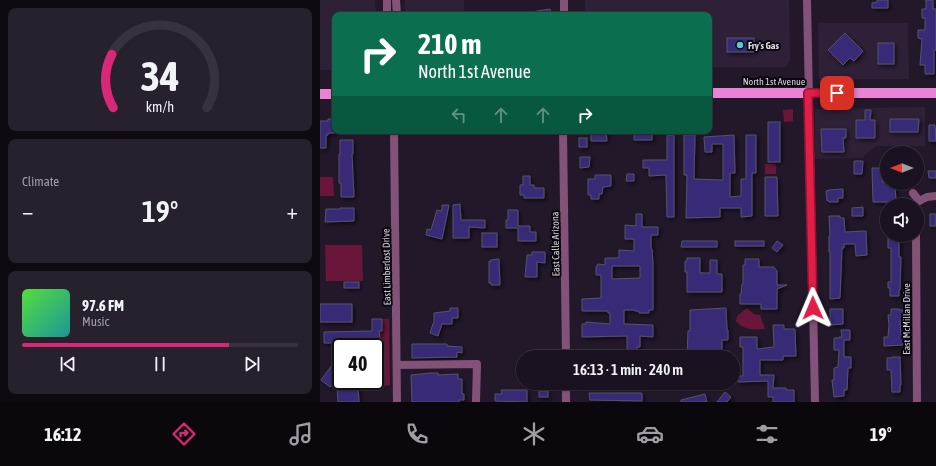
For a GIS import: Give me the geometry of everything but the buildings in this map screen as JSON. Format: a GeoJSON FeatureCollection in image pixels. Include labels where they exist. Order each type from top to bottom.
{"type":"FeatureCollection","features":[{"type":"Feature","properties":{"kind":"main road","name":"North 1st Avenue"},"geometry":{"type":"LineString","coordinates":[[712,93],[936,93]]}},
{"type":"Feature","properties":{"kind":"main road"},"geometry":{"type":"LineString","coordinates":[[320,94],[332,94]]}},
{"type":"Feature","properties":{"kind":"street"},"geometry":{"type":"LineString","coordinates":[[387,0],[387,12]]}},
{"type":"Feature","properties":{"kind":"street"},"geometry":{"type":"LineString","coordinates":[[396,0],[397,12]]}},
{"type":"Feature","properties":{"kind":"street"},"geometry":{"type":"LineString","coordinates":[[564,0],[564,12]]}},
{"type":"Feature","properties":{"kind":"street"},"geometry":{"type":"LineString","coordinates":[[807,0],[815,402]]}},
{"type":"Feature","properties":{"kind":"street","name":"East Limberlost Drive"},"geometry":{"type":"LineString","coordinates":[[394,134],[397,402]]}},
{"type":"Feature","properties":{"kind":"street","name":"East Calle Arizona"},"geometry":{"type":"LineString","coordinates":[[563,134],[566,350]]}},
{"type":"Feature","properties":{"kind":"street"},"geometry":{"type":"LineString","coordinates":[[913,193],[916,198]]}},
{"type":"Feature","properties":{"kind":"street"},"geometry":{"type":"LineString","coordinates":[[924,199],[928,197],[936,196]]}},
{"type":"Feature","properties":{"kind":"street","name":"East McMillan Drive"},"geometry":{"type":"LineString","coordinates":[[916,242],[917,402]]}},
{"type":"Feature","properties":{"kind":"street"},"geometry":{"type":"LineString","coordinates":[[397,365],[477,364],[476,402]]}},
{"type":"Feature","properties":{"kind":"street"},"geometry":{"type":"LineString","coordinates":[[566,390],[566,402]]}},
{"type":"Feature","properties":{"kind":"shaded area"},"geometry":{"type":"Polygon","coordinates":[[[320,0],[375,0],[376,12],[332,12],[332,70],[320,70],[320,0]]]}},
{"type":"Feature","properties":{"kind":"shaded area"},"geometry":{"type":"Polygon","coordinates":[[[405,0],[464,0],[465,12],[405,12],[405,0]]]}},
{"type":"Feature","properties":{"kind":"shaded area"},"geometry":{"type":"Polygon","coordinates":[[[585,0],[789,0],[790,61],[785,67],[712,67],[712,12],[585,12],[585,0]]]}},
{"type":"Feature","properties":{"kind":"shaded area"},"geometry":{"type":"Polygon","coordinates":[[[818,23],[908,23],[909,79],[819,79],[818,23]]]}},
{"type":"Feature","properties":{"kind":"shaded area"},"geometry":{"type":"Polygon","coordinates":[[[925,107],[925,146],[876,146],[864,156],[864,158],[814,159],[815,109],[925,107]]]}},
{"type":"Feature","properties":{"kind":"shaded area"},"geometry":{"type":"Polygon","coordinates":[[[793,109],[793,121],[784,122],[783,110],[793,109]]]}},
{"type":"Feature","properties":{"kind":"shaded area"},"geometry":{"type":"Polygon","coordinates":[[[765,164],[776,164],[776,174],[765,174],[765,164]]]}},
{"type":"Feature","properties":{"kind":"shaded area"},"geometry":{"type":"Polygon","coordinates":[[[320,177],[333,177],[334,196],[320,196],[320,177]]]}},
{"type":"Feature","properties":{"kind":"shaded area"},"geometry":{"type":"Polygon","coordinates":[[[325,245],[362,245],[363,281],[326,281],[325,245]]]}},
{"type":"Feature","properties":{"kind":"shaded area"},"geometry":{"type":"Polygon","coordinates":[[[747,308],[754,314],[760,315],[765,329],[749,329],[736,321],[737,316],[747,308]]]}},
{"type":"Feature","properties":{"kind":"shaded area"},"geometry":{"type":"Polygon","coordinates":[[[383,319],[389,319],[390,385],[384,386],[384,338],[380,338],[380,333],[383,331],[383,319]]]}},
{"type":"Feature","properties":{"kind":"place","name":"Fry's Gas"},"geometry":{"type":"Point","coordinates":[740,45]}},
{"type":"Feature","properties":{"kind":"route"},"geometry":{"type":"LineString","coordinates":[[813,308],[808,93],[837,93]]}}]}
